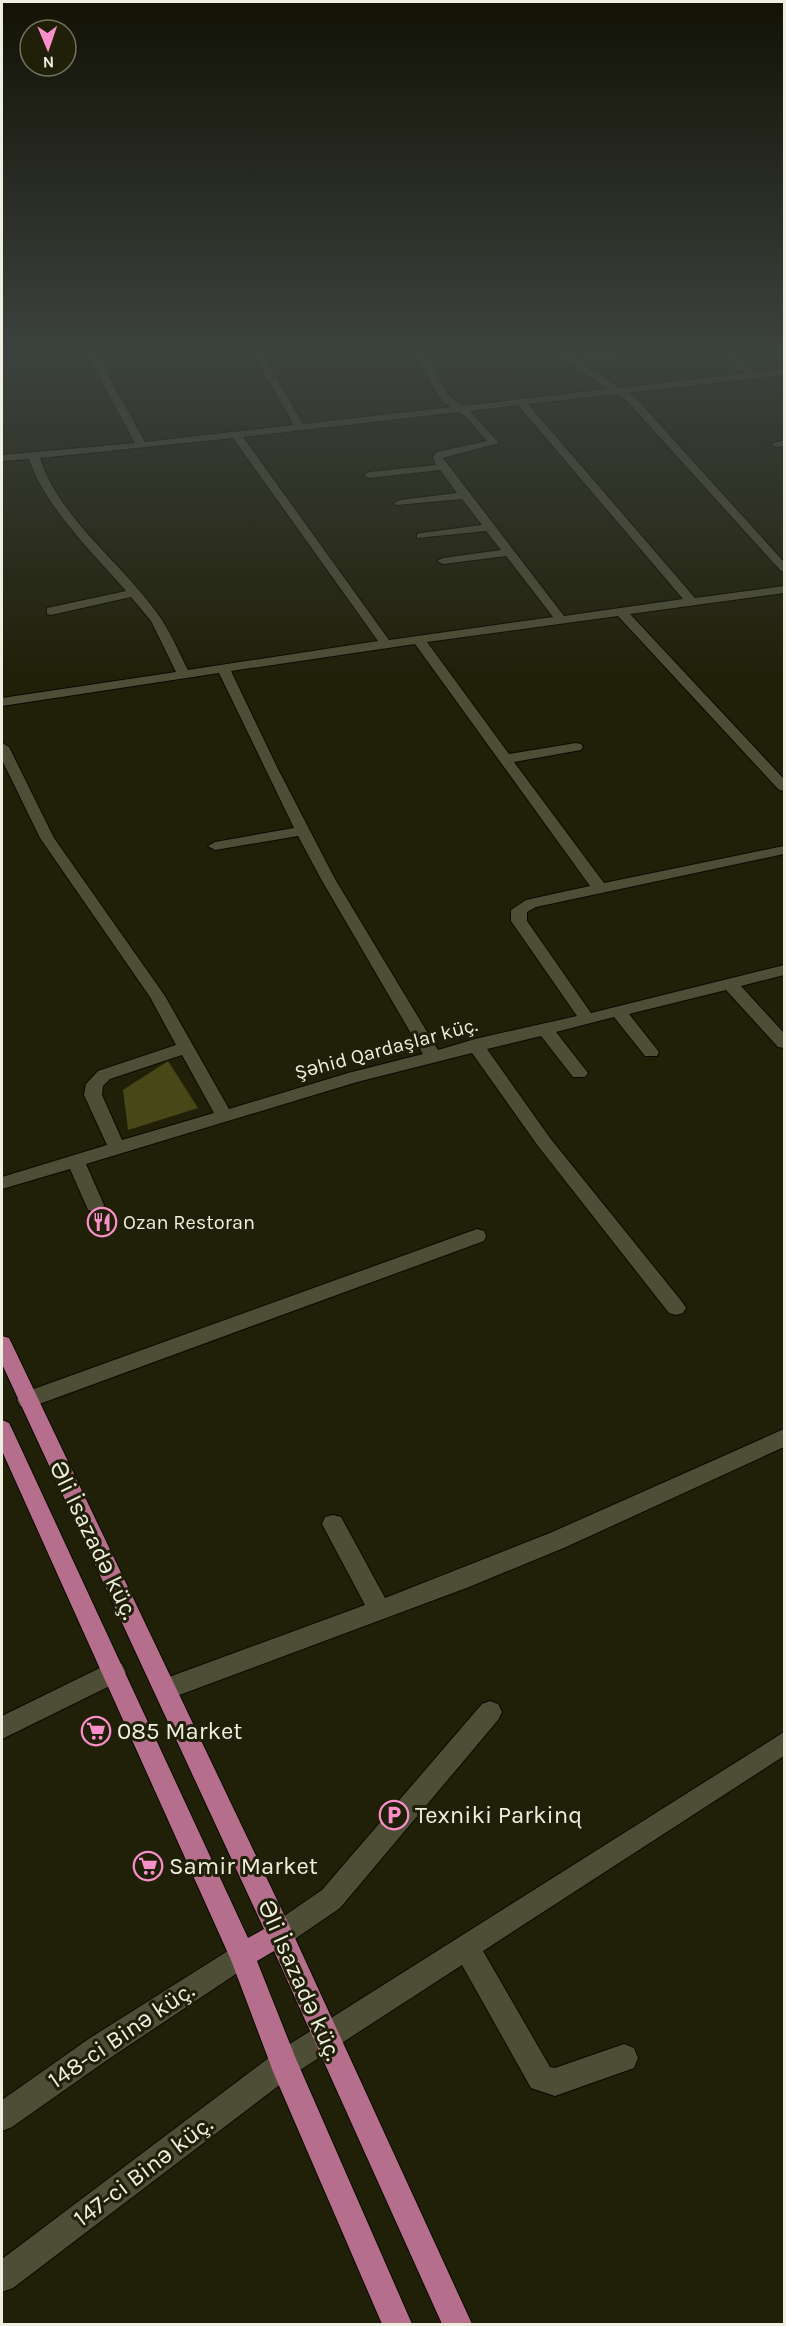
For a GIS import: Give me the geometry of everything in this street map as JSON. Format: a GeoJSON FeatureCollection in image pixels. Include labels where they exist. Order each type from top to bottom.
{"type":"FeatureCollection","features":[{"type":"Feature","properties":{"kind":"main road","name":"Əli İsazadə küç."},"geometry":{"type":"LineString","coordinates":[[2,1344],[280,1934],[457,2325]]}},
{"type":"Feature","properties":{"kind":"main road","name":"Əli İsazadə küç."},"geometry":{"type":"LineString","coordinates":[[2,1429],[242,1955],[284,2064],[397,2325]]}},
{"type":"Feature","properties":{"kind":"main road"},"geometry":{"type":"LineString","coordinates":[[242,1955],[280,1934]]}},
{"type":"Feature","properties":{"kind":"street"},"geometry":{"type":"LineString","coordinates":[[34,460],[34,465],[77,526],[159,625],[184,676]]}},
{"type":"Feature","properties":{"kind":"street"},"geometry":{"type":"LineString","coordinates":[[254,460],[386,644]]}},
{"type":"Feature","properties":{"kind":"street"},"geometry":{"type":"LineString","coordinates":[[439,460],[561,620]]}},
{"type":"Feature","properties":{"kind":"street"},"geometry":{"type":"LineString","coordinates":[[570,460],[692,602]]}},
{"type":"Feature","properties":{"kind":"street"},"geometry":{"type":"LineString","coordinates":[[686,460],[784,568]]}},
{"type":"Feature","properties":{"kind":"street"},"geometry":{"type":"LineString","coordinates":[[369,475],[443,466]]}},
{"type":"Feature","properties":{"kind":"street"},"geometry":{"type":"LineString","coordinates":[[400,503],[465,495]]}},
{"type":"Feature","properties":{"kind":"street"},"geometry":{"type":"LineString","coordinates":[[421,536],[490,527]]}},
{"type":"Feature","properties":{"kind":"street"},"geometry":{"type":"LineString","coordinates":[[443,561],[509,552]]}},
{"type":"Feature","properties":{"kind":"street"},"geometry":{"type":"LineString","coordinates":[[2,702],[386,644],[784,589]]}},
{"type":"Feature","properties":{"kind":"street"},"geometry":{"type":"LineString","coordinates":[[51,611],[133,593]]}},
{"type":"Feature","properties":{"kind":"street"},"geometry":{"type":"LineString","coordinates":[[621,612],[784,787]]}},
{"type":"Feature","properties":{"kind":"street"},"geometry":{"type":"LineString","coordinates":[[419,640],[600,889]]}},
{"type":"Feature","properties":{"kind":"street"},"geometry":{"type":"LineString","coordinates":[[224,670],[302,831],[433,1056]]}},
{"type":"Feature","properties":{"kind":"street"},"geometry":{"type":"LineString","coordinates":[[2,747],[48,838],[157,996],[224,1115]]}},
{"type":"Feature","properties":{"kind":"street"},"geometry":{"type":"LineString","coordinates":[[506,759],[576,747]]}},
{"type":"Feature","properties":{"kind":"street"},"geometry":{"type":"LineString","coordinates":[[215,846],[302,831]]}},
{"type":"Feature","properties":{"kind":"street"},"geometry":{"type":"LineString","coordinates":[[587,1019],[519,921],[518,916],[523,906],[784,850]]}},
{"type":"Feature","properties":{"kind":"street","name":"Şəhid Qardaşlar küç."},"geometry":{"type":"LineString","coordinates":[[2,1183],[224,1115],[433,1056],[784,970]]}},
{"type":"Feature","properties":{"kind":"street"},"geometry":{"type":"LineString","coordinates":[[730,984],[784,1043]]}},
{"type":"Feature","properties":{"kind":"street"},"geometry":{"type":"LineString","coordinates":[[618,1011],[651,1052]]}},
{"type":"Feature","properties":{"kind":"street"},"geometry":{"type":"LineString","coordinates":[[545,1030],[579,1073]]}},
{"type":"Feature","properties":{"kind":"street"},"geometry":{"type":"LineString","coordinates":[[475,1046],[544,1142],[676,1308]]}},
{"type":"Feature","properties":{"kind":"street"},"geometry":{"type":"LineString","coordinates":[[117,1148],[93,1095],[95,1084],[104,1076],[187,1047]]}},
{"type":"Feature","properties":{"kind":"street"},"geometry":{"type":"LineString","coordinates":[[76,1161],[94,1205]]}},
{"type":"Feature","properties":{"kind":"street"},"geometry":{"type":"LineString","coordinates":[[27,1400],[477,1236]]}},
{"type":"Feature","properties":{"kind":"street"},"geometry":{"type":"LineString","coordinates":[[166,1689],[380,1610],[558,1540],[784,1438]]}},
{"type":"Feature","properties":{"kind":"street"},"geometry":{"type":"LineString","coordinates":[[333,1524],[380,1610]]}},
{"type":"Feature","properties":{"kind":"street"},"geometry":{"type":"LineString","coordinates":[[2,1728],[114,1672]]}},
{"type":"Feature","properties":{"kind":"street"},"geometry":{"type":"LineString","coordinates":[[280,1934],[331,1899],[490,1712]]}},
{"type":"Feature","properties":{"kind":"street","name":"147-ci Binə küç."},"geometry":{"type":"LineString","coordinates":[[2,2277],[284,2064],[326,2035],[467,1948],[784,1743]]}},
{"type":"Feature","properties":{"kind":"street"},"geometry":{"type":"LineString","coordinates":[[467,1948],[541,2078],[555,2082],[624,2058]]}},
{"type":"Feature","properties":{"kind":"street","name":"148-ci Binə küç."},"geometry":{"type":"LineString","coordinates":[[2,2117],[100,2048],[242,1955]]}},
{"type":"Feature","properties":{"kind":"shaded area"},"geometry":{"type":"Polygon","coordinates":[[[168,1061],[198,1108],[128,1130],[123,1090],[168,1061]]]}},
{"type":"Feature","properties":{"kind":"place","name":"Ozan Restoran"},"geometry":{"type":"Point","coordinates":[102,1222]}},
{"type":"Feature","properties":{"kind":"place","name":"085 Market"},"geometry":{"type":"Point","coordinates":[96,1731]}},
{"type":"Feature","properties":{"kind":"place","name":"Texniki Parkinq"},"geometry":{"type":"Point","coordinates":[394,1815]}},
{"type":"Feature","properties":{"kind":"place","name":"Samir Market"},"geometry":{"type":"Point","coordinates":[148,1866]}}]}
